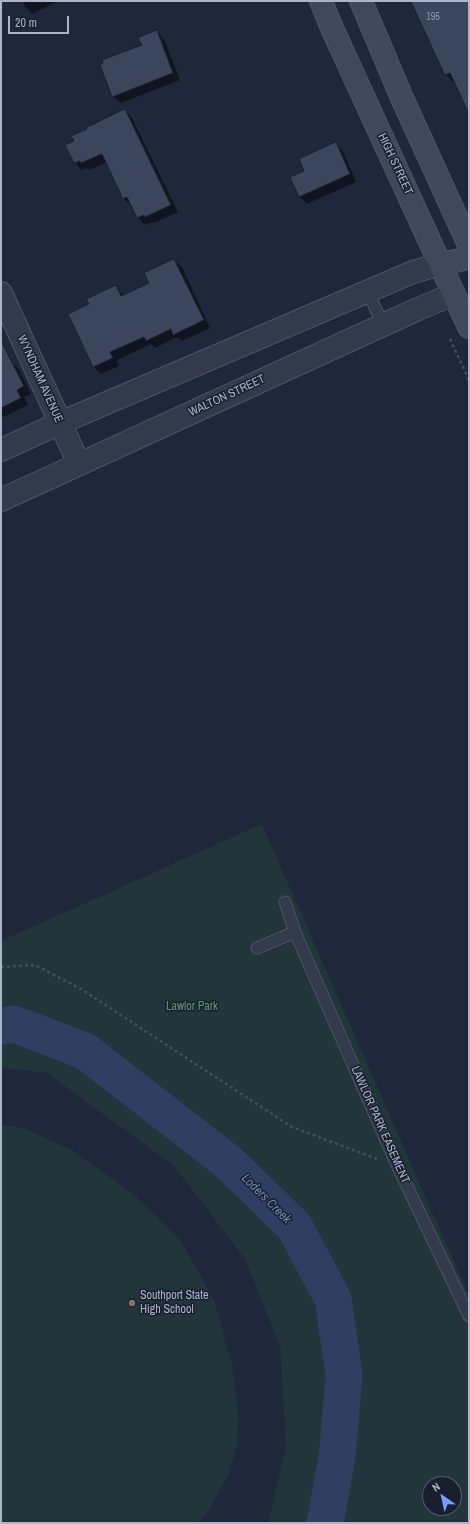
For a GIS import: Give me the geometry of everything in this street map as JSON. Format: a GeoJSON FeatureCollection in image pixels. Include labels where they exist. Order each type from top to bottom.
{"type":"FeatureCollection","features":[{"type":"Feature","properties":{"kind":"main road","name":"HIGH STREET"},"geometry":{"type":"LineString","coordinates":[[321,1],[331,26],[441,264],[462,292],[469,327]]}},
{"type":"Feature","properties":{"kind":"main road"},"geometry":{"type":"LineString","coordinates":[[361,1],[402,98],[469,245]]}},
{"type":"Feature","properties":{"kind":"main road"},"geometry":{"type":"LineString","coordinates":[[441,264],[469,258]]}},
{"type":"Feature","properties":{"kind":"street"},"geometry":{"type":"LineString","coordinates":[[1,450],[60,423],[413,272],[441,264]]}},
{"type":"Feature","properties":{"kind":"street","name":"WALTON STREET"},"geometry":{"type":"LineString","coordinates":[[1,500],[383,325],[462,292]]}},
{"type":"Feature","properties":{"kind":"street","name":"WYNDHAM AVENUE"},"geometry":{"type":"LineString","coordinates":[[1,293],[79,464]]}},
{"type":"Feature","properties":{"kind":"lane"},"geometry":{"type":"LineString","coordinates":[[368,292],[383,325]]}},
{"type":"Feature","properties":{"kind":"lane","name":"LAWLOR PARK EASEMENT"},"geometry":{"type":"LineString","coordinates":[[286,902],[295,932],[397,1165],[469,1316]]}},
{"type":"Feature","properties":{"kind":"lane"},"geometry":{"type":"LineString","coordinates":[[256,948],[295,932]]}},
{"type":"Feature","properties":{"kind":"path"},"geometry":{"type":"LineString","coordinates":[[449,336],[469,380]]}},
{"type":"Feature","properties":{"kind":"path"},"geometry":{"type":"LineString","coordinates":[[1,967],[35,965],[81,989],[292,1127],[397,1165]]}},
{"type":"Feature","properties":{"kind":"green space","name":"Lawlor Park"},"geometry":{"type":"Polygon","coordinates":[[[262,824],[469,1296],[469,1523],[268,1523],[286,1445],[280,1346],[245,1259],[174,1166],[47,1073],[1,1068],[1,941],[262,824]]]}},
{"type":"Feature","properties":{"kind":"green space","name":"Southport State High School"},"geometry":{"type":"Polygon","coordinates":[[[1,1124],[26,1129],[73,1151],[131,1192],[180,1239],[214,1300],[232,1364],[238,1415],[237,1447],[227,1478],[206,1515],[198,1523],[1,1523],[1,1124]]]}},
{"type":"Feature","properties":{"kind":"building"},"geometry":{"type":"Polygon","coordinates":[[[411,1],[469,1],[469,114],[450,73],[445,75],[411,1]]]}},
{"type":"Feature","properties":{"kind":"building"},"geometry":{"type":"Polygon","coordinates":[[[157,30],[173,73],[112,97],[100,65],[103,63],[102,60],[142,45],[138,38],[157,30]]]}},
{"type":"Feature","properties":{"kind":"building"},"geometry":{"type":"Polygon","coordinates":[[[125,109],[171,205],[145,217],[144,215],[137,218],[127,197],[123,199],[102,154],[81,163],[80,161],[74,163],[65,145],[74,141],[71,136],[125,109]]]}},
{"type":"Feature","properties":{"kind":"building"},"geometry":{"type":"Polygon","coordinates":[[[336,142],[350,174],[299,197],[290,177],[304,171],[299,159],[336,142]]]}},
{"type":"Feature","properties":{"kind":"building"},"geometry":{"type":"Polygon","coordinates":[[[174,259],[204,320],[173,335],[171,329],[146,341],[144,337],[110,352],[113,358],[93,367],[68,314],[89,304],[86,299],[116,285],[121,296],[149,283],[144,273],[174,259]]]}},
{"type":"Feature","properties":{"kind":"building"},"geometry":{"type":"Polygon","coordinates":[[[1,341],[24,386],[17,390],[21,398],[1,408],[1,341]]]}},
{"type":"Feature","properties":{"kind":"waterway","name":"Loders Creek"},"geometry":{"type":"LineString","coordinates":[[1,1026],[14,1024],[85,1051],[228,1162],[294,1226],[333,1299],[344,1375],[337,1458],[325,1523]]}},
{"type":"Feature","properties":{"kind":"place","name":"Southport State High School"},"geometry":{"type":"Point","coordinates":[132,1303]}}]}
